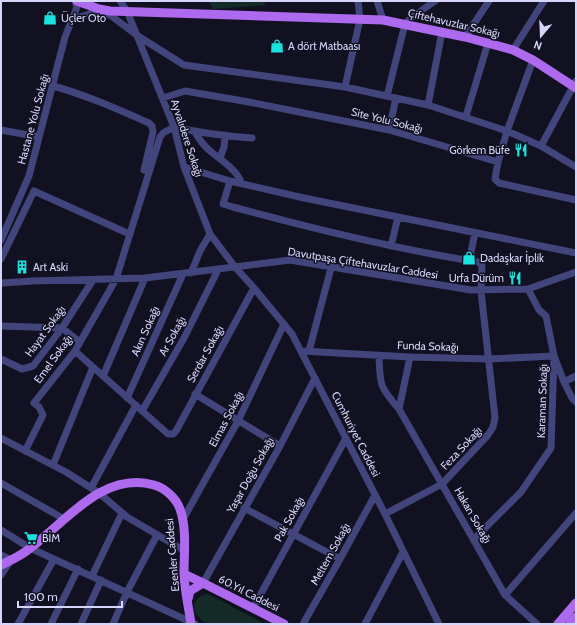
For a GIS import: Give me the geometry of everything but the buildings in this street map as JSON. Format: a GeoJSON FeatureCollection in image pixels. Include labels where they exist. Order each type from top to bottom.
{"type":"FeatureCollection","features":[{"type":"Feature","properties":{"kind":"main road","name":"Çiftehavuzlar Sokağı"},"geometry":{"type":"LineString","coordinates":[[76,1],[120,14],[360,19],[383,20],[401,23],[465,37],[513,50],[575,85]]}},
{"type":"Feature","properties":{"kind":"main road","name":"Esenler Caddesi"},"geometry":{"type":"LineString","coordinates":[[1,566],[30,548],[95,491],[104,490],[125,483],[145,482],[161,486],[174,498],[180,509],[184,531],[184,574],[192,623]]}},
{"type":"Feature","properties":{"kind":"main road","name":"60.Yıl Caddesi"},"geometry":{"type":"LineString","coordinates":[[184,574],[284,624]]}},
{"type":"Feature","properties":{"kind":"main road"},"geometry":{"type":"LineString","coordinates":[[188,599],[190,591],[203,583]]}},
{"type":"Feature","properties":{"kind":"main road"},"geometry":{"type":"LineString","coordinates":[[558,624],[576,603]]}},
{"type":"Feature","properties":{"kind":"main road"},"geometry":{"type":"LineString","coordinates":[[570,624],[576,617]]}},
{"type":"Feature","properties":{"kind":"street","name":"Hastane Yolu Sokağı"},"geometry":{"type":"LineString","coordinates":[[1,240],[29,176],[65,37],[77,7],[76,1]]}},
{"type":"Feature","properties":{"kind":"street"},"geometry":{"type":"LineString","coordinates":[[120,1],[120,14],[138,36],[184,65],[345,86],[428,105],[466,116],[507,131],[541,146],[576,167]]}},
{"type":"Feature","properties":{"kind":"street"},"geometry":{"type":"LineString","coordinates":[[345,86],[360,19],[358,1]]}},
{"type":"Feature","properties":{"kind":"street"},"geometry":{"type":"LineString","coordinates":[[377,1],[383,20]]}},
{"type":"Feature","properties":{"kind":"street"},"geometry":{"type":"LineString","coordinates":[[387,96],[401,23],[428,1]]}},
{"type":"Feature","properties":{"kind":"street"},"geometry":{"type":"LineString","coordinates":[[401,23],[411,18],[435,1]]}},
{"type":"Feature","properties":{"kind":"street"},"geometry":{"type":"LineString","coordinates":[[465,37],[489,1]]}},
{"type":"Feature","properties":{"kind":"street"},"geometry":{"type":"LineString","coordinates":[[513,50],[544,1]]}},
{"type":"Feature","properties":{"kind":"street"},"geometry":{"type":"LineString","coordinates":[[71,20],[95,12],[120,14]]}},
{"type":"Feature","properties":{"kind":"street","name":"Ayvalıdere Sokağı"},"geometry":{"type":"LineString","coordinates":[[120,14],[138,36],[174,127],[184,167],[210,234],[235,267]]}},
{"type":"Feature","properties":{"kind":"street"},"geometry":{"type":"LineString","coordinates":[[428,105],[442,32]]}},
{"type":"Feature","properties":{"kind":"street"},"geometry":{"type":"LineString","coordinates":[[466,116],[488,43]]}},
{"type":"Feature","properties":{"kind":"street"},"geometry":{"type":"LineString","coordinates":[[533,60],[507,131],[495,178],[497,182],[576,200]]}},
{"type":"Feature","properties":{"kind":"street"},"geometry":{"type":"LineString","coordinates":[[541,146],[575,85]]}},
{"type":"Feature","properties":{"kind":"street"},"geometry":{"type":"LineString","coordinates":[[53,86],[103,103],[149,123],[152,126],[153,132],[144,170]]}},
{"type":"Feature","properties":{"kind":"street","name":"Site Yolu Sokağı"},"geometry":{"type":"LineString","coordinates":[[163,98],[185,91],[199,93],[390,130],[498,162]]}},
{"type":"Feature","properties":{"kind":"street"},"geometry":{"type":"LineString","coordinates":[[390,130],[396,98]]}},
{"type":"Feature","properties":{"kind":"street"},"geometry":{"type":"LineString","coordinates":[[174,127],[196,132],[252,138]]}},
{"type":"Feature","properties":{"kind":"street","name":"Emel Sokağı"},"geometry":{"type":"LineString","coordinates":[[25,450],[43,414],[40,407],[34,403],[75,351],[116,279],[160,138],[163,133],[174,127]]}},
{"type":"Feature","properties":{"kind":"street"},"geometry":{"type":"LineString","coordinates":[[1,130],[39,137]]}},
{"type":"Feature","properties":{"kind":"street"},"geometry":{"type":"LineString","coordinates":[[196,132],[200,140],[208,149],[220,158],[240,178],[241,183]]}},
{"type":"Feature","properties":{"kind":"street"},"geometry":{"type":"LineString","coordinates":[[220,158],[224,147],[225,136]]}},
{"type":"Feature","properties":{"kind":"street"},"geometry":{"type":"LineString","coordinates":[[184,167],[230,181],[304,198],[576,253]]}},
{"type":"Feature","properties":{"kind":"street"},"geometry":{"type":"LineString","coordinates":[[230,181],[223,204],[306,227],[391,246],[480,263],[482,265],[481,291]]}},
{"type":"Feature","properties":{"kind":"street"},"geometry":{"type":"LineString","coordinates":[[1,259],[34,191],[125,232]]}},
{"type":"Feature","properties":{"kind":"street"},"geometry":{"type":"LineString","coordinates":[[391,246],[398,217]]}},
{"type":"Feature","properties":{"kind":"street"},"geometry":{"type":"LineString","coordinates":[[469,261],[475,233]]}},
{"type":"Feature","properties":{"kind":"street"},"geometry":{"type":"LineString","coordinates":[[191,273],[200,251],[210,234]]}},
{"type":"Feature","properties":{"kind":"street","name":"Davutpaşa Çiftehavuzlar Caddesi"},"geometry":{"type":"LineString","coordinates":[[1,284],[33,281],[145,278],[290,260],[331,268],[481,291],[528,290],[576,272]]}},
{"type":"Feature","properties":{"kind":"street","name":"Cumhuriyet Caddesi"},"geometry":{"type":"LineString","coordinates":[[235,267],[292,334],[345,440],[385,514],[439,624]]}},
{"type":"Feature","properties":{"kind":"street"},"geometry":{"type":"LineString","coordinates":[[308,351],[331,268]]}},
{"type":"Feature","properties":{"kind":"street","name":"Ar Sokağı"},"geometry":{"type":"LineString","coordinates":[[142,410],[184,338],[218,270]]}},
{"type":"Feature","properties":{"kind":"street","name":"Akın Sokağı"},"geometry":{"type":"LineString","coordinates":[[127,398],[183,274]]}},
{"type":"Feature","properties":{"kind":"street"},"geometry":{"type":"LineString","coordinates":[[103,376],[145,278]]}},
{"type":"Feature","properties":{"kind":"street","name":"Hayat Sokağı"},"geometry":{"type":"LineString","coordinates":[[1,359],[22,369],[33,366],[62,328],[93,280]]}},
{"type":"Feature","properties":{"kind":"street","name":"Serdar Sokağı"},"geometry":{"type":"LineString","coordinates":[[142,410],[168,434],[173,434],[176,431],[254,288]]}},
{"type":"Feature","properties":{"kind":"street"},"geometry":{"type":"LineString","coordinates":[[528,290],[539,310],[546,316],[554,356],[564,382],[572,398],[576,402]]}},
{"type":"Feature","properties":{"kind":"street","name":"Feza Sokağı"},"geometry":{"type":"LineString","coordinates":[[385,514],[442,484],[488,435],[493,427],[495,418],[481,291]]}},
{"type":"Feature","properties":{"kind":"street","name":"Elmas Sokağı"},"geometry":{"type":"LineString","coordinates":[[182,521],[238,421],[284,324]]}},
{"type":"Feature","properties":{"kind":"street"},"geometry":{"type":"LineString","coordinates":[[1,326],[62,328],[80,342]]}},
{"type":"Feature","properties":{"kind":"street"},"geometry":{"type":"LineString","coordinates":[[75,351],[142,410]]}},
{"type":"Feature","properties":{"kind":"street","name":"Funda Sokağı"},"geometry":{"type":"LineString","coordinates":[[300,351],[410,357],[489,359],[554,356]]}},
{"type":"Feature","properties":{"kind":"street","name":"Hakan Sokağı"},"geometry":{"type":"LineString","coordinates":[[379,355],[379,377],[381,386],[399,409],[505,595],[537,624]]}},
{"type":"Feature","properties":{"kind":"street","name":"Karaman Sokağı"},"geometry":{"type":"LineString","coordinates":[[474,539],[521,492],[551,448],[554,356]]}},
{"type":"Feature","properties":{"kind":"street"},"geometry":{"type":"LineString","coordinates":[[399,409],[410,357]]}},
{"type":"Feature","properties":{"kind":"street"},"geometry":{"type":"LineString","coordinates":[[52,465],[93,366]]}},
{"type":"Feature","properties":{"kind":"street"},"geometry":{"type":"LineString","coordinates":[[564,382],[576,376]]}},
{"type":"Feature","properties":{"kind":"street","name":"Yaşar Doğu Sokağı"},"geometry":{"type":"LineString","coordinates":[[203,583],[280,446],[315,378]]}},
{"type":"Feature","properties":{"kind":"street"},"geometry":{"type":"LineString","coordinates":[[195,394],[280,446]]}},
{"type":"Feature","properties":{"kind":"street"},"geometry":{"type":"LineString","coordinates":[[95,491],[136,405]]}},
{"type":"Feature","properties":{"kind":"street"},"geometry":{"type":"LineString","coordinates":[[1,438],[66,472],[95,491],[122,513],[185,551]]}},
{"type":"Feature","properties":{"kind":"street","name":"Pak Sokağı"},"geometry":{"type":"LineString","coordinates":[[252,608],[345,440]]}},
{"type":"Feature","properties":{"kind":"street"},"geometry":{"type":"LineString","coordinates":[[1,483],[64,519]]}},
{"type":"Feature","properties":{"kind":"street","name":"Meltem Sokağı"},"geometry":{"type":"LineString","coordinates":[[303,624],[375,495]]}},
{"type":"Feature","properties":{"kind":"street"},"geometry":{"type":"LineString","coordinates":[[244,508],[340,559]]}},
{"type":"Feature","properties":{"kind":"street"},"geometry":{"type":"LineString","coordinates":[[92,576],[122,513]]}},
{"type":"Feature","properties":{"kind":"street"},"geometry":{"type":"LineString","coordinates":[[505,595],[576,513]]}},
{"type":"Feature","properties":{"kind":"street"},"geometry":{"type":"LineString","coordinates":[[1,530],[30,548],[192,623]]}},
{"type":"Feature","properties":{"kind":"street"},"geometry":{"type":"LineString","coordinates":[[113,624],[127,592],[157,535]]}},
{"type":"Feature","properties":{"kind":"street"},"geometry":{"type":"LineString","coordinates":[[365,624],[403,552]]}},
{"type":"Feature","properties":{"kind":"street"},"geometry":{"type":"LineString","coordinates":[[1,554],[11,560],[1,575]]}},
{"type":"Feature","properties":{"kind":"street"},"geometry":{"type":"LineString","coordinates":[[18,624],[54,559]]}},
{"type":"Feature","properties":{"kind":"street"},"geometry":{"type":"LineString","coordinates":[[51,624],[78,569]]}},
{"type":"Feature","properties":{"kind":"street"},"geometry":{"type":"LineString","coordinates":[[81,624],[101,580]]}},
{"type":"Feature","properties":{"kind":"street"},"geometry":{"type":"LineString","coordinates":[[174,624],[178,616]]}},
{"type":"Feature","properties":{"kind":"green space"},"geometry":{"type":"Polygon","coordinates":[[[209,1],[264,1],[265,5],[213,9],[209,1]]]}},
{"type":"Feature","properties":{"kind":"green space"},"geometry":{"type":"Polygon","coordinates":[[[206,594],[265,624],[207,624],[198,616],[194,608],[196,600],[206,594]]]}},
{"type":"Feature","properties":{"kind":"place","name":"Üçler Oto"},"geometry":{"type":"Point","coordinates":[50,18]}},
{"type":"Feature","properties":{"kind":"place","name":"A dört Matbaası"},"geometry":{"type":"Point","coordinates":[277,46]}},
{"type":"Feature","properties":{"kind":"place","name":"Görkem Büfe"},"geometry":{"type":"Point","coordinates":[521,150]}},
{"type":"Feature","properties":{"kind":"place","name":"Dadaşkar İplik"},"geometry":{"type":"Point","coordinates":[469,258]}},
{"type":"Feature","properties":{"kind":"place","name":"Art Aski"},"geometry":{"type":"Point","coordinates":[22,267]}},
{"type":"Feature","properties":{"kind":"place","name":"Urfa Dürüm"},"geometry":{"type":"Point","coordinates":[515,278]}},
{"type":"Feature","properties":{"kind":"place","name":"BİM"},"geometry":{"type":"Point","coordinates":[31,538]}}]}
